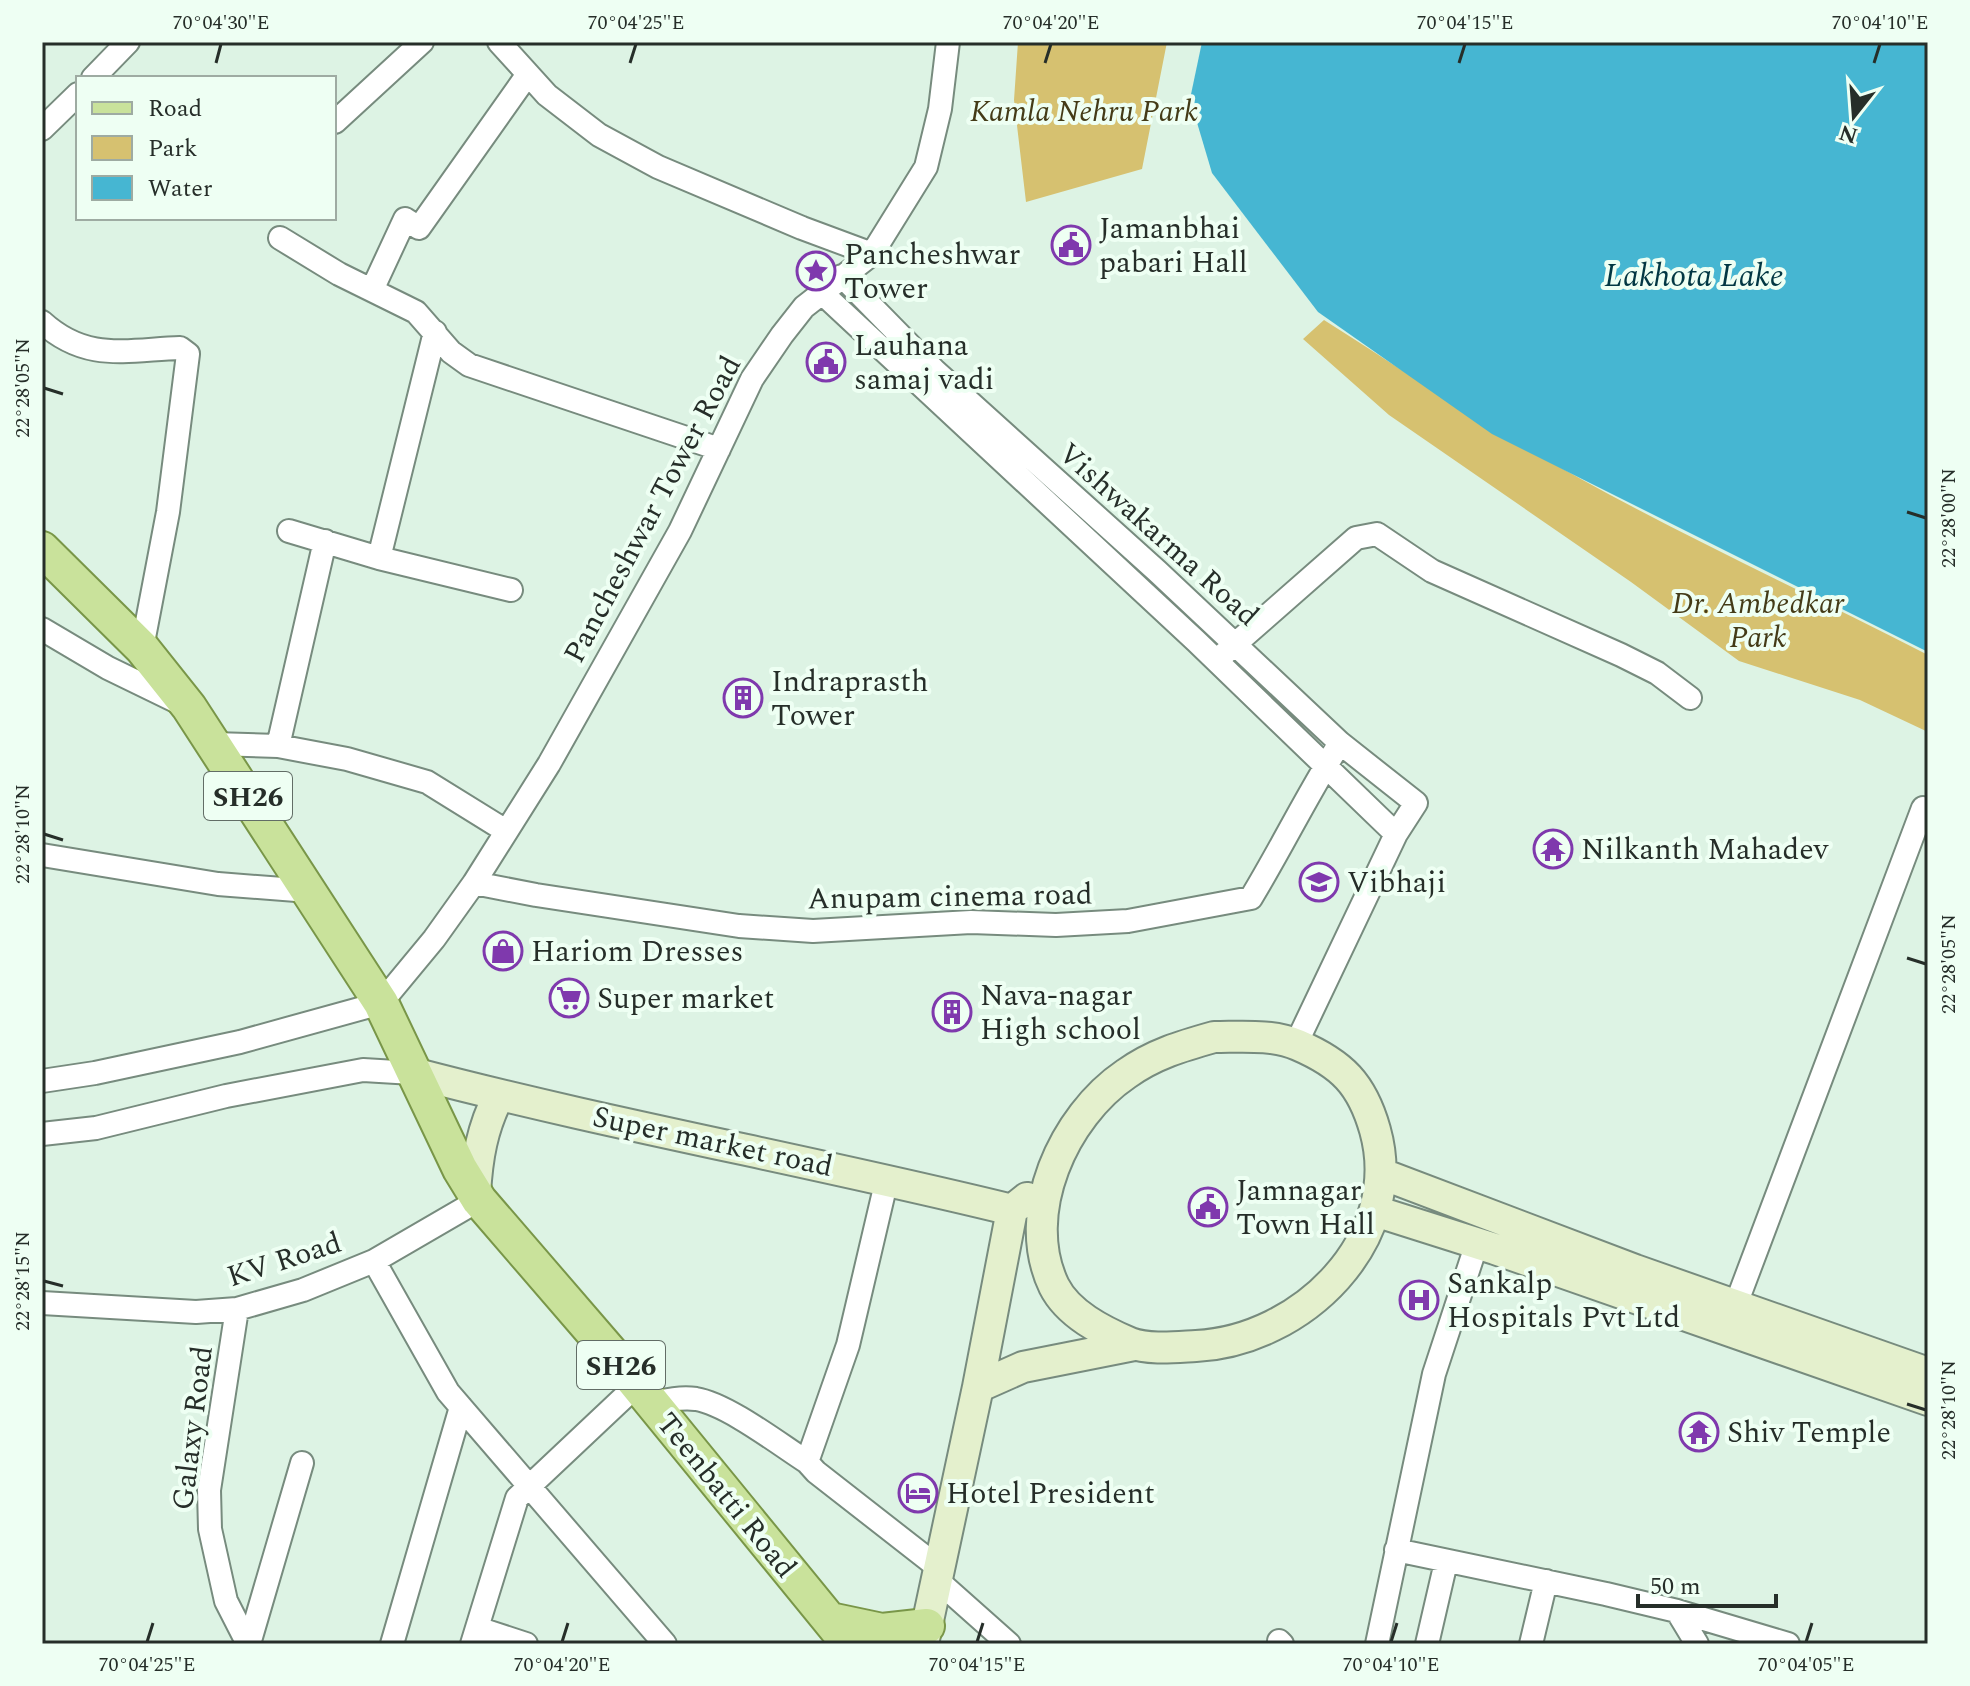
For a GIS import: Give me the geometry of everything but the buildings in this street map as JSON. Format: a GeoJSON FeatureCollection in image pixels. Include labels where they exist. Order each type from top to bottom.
{"type":"FeatureCollection","features":[{"type":"Feature","properties":{"kind":"main road","name":"SH26"},"geometry":{"type":"LineString","coordinates":[[42,549],[142,648],[189,707],[381,1003],[413,1073]]}},
{"type":"Feature","properties":{"kind":"main road"},"geometry":{"type":"LineString","coordinates":[[839,1632],[882,1631],[925,1635],[1012,1210],[1049,1176],[1075,1126],[1094,1102],[1124,1075],[1159,1053],[1214,1037],[1263,1037],[1296,1044],[1338,1067],[1361,1092],[1380,1148],[1382,1174],[1375,1211],[1361,1246],[1332,1283],[1298,1312],[1255,1334],[1217,1345],[1171,1348],[1134,1345],[1023,1367],[978,1387]]}},
{"type":"Feature","properties":{"kind":"main road","name":"Super market road"},"geometry":{"type":"LineString","coordinates":[[413,1073],[1012,1210]]}},
{"type":"Feature","properties":{"kind":"main road","name":"Teenbatti Road"},"geometry":{"type":"LineString","coordinates":[[413,1073],[477,1197],[839,1632]]}},
{"type":"Feature","properties":{"kind":"main road"},"geometry":{"type":"LineString","coordinates":[[477,1197],[480,1141],[499,1095]]}},
{"type":"Feature","properties":{"kind":"main road"},"geometry":{"type":"LineString","coordinates":[[1382,1174],[1928,1400]]}},
{"type":"Feature","properties":{"kind":"main road"},"geometry":{"type":"LineString","coordinates":[[1049,1176],[1043,1222],[1045,1256],[1071,1307],[1093,1325],[1134,1345]]}},
{"type":"Feature","properties":{"kind":"main road"},"geometry":{"type":"LineString","coordinates":[[1375,1211],[1928,1373]]}},
{"type":"Feature","properties":{"kind":"street"},"geometry":{"type":"LineString","coordinates":[[95,76],[128,42]]}},
{"type":"Feature","properties":{"kind":"street"},"geometry":{"type":"LineString","coordinates":[[336,121],[422,42]]}},
{"type":"Feature","properties":{"kind":"street"},"geometry":{"type":"LineString","coordinates":[[499,42],[547,95],[599,135],[658,167],[872,254]]}},
{"type":"Feature","properties":{"kind":"street","name":"Pancheshwar Tower Road"},"geometry":{"type":"LineString","coordinates":[[381,1003],[434,939],[474,883],[549,764],[680,531],[752,379],[804,307],[872,254],[926,167],[940,109],[948,42]]}},
{"type":"Feature","properties":{"kind":"street"},"geometry":{"type":"LineString","coordinates":[[372,290],[405,219],[419,228],[528,74]]}},
{"type":"Feature","properties":{"kind":"street"},"geometry":{"type":"LineString","coordinates":[[42,129],[76,96]]}},
{"type":"Feature","properties":{"kind":"street"},"geometry":{"type":"LineString","coordinates":[[280,238],[416,312],[451,352],[469,365],[719,449]]}},
{"type":"Feature","properties":{"kind":"street","name":"Vishwakarma Road"},"geometry":{"type":"LineString","coordinates":[[842,276],[935,371],[1340,743],[1416,803],[1396,834],[1296,1044]]}},
{"type":"Feature","properties":{"kind":"street","name":"Vishwakarma Road"},"geometry":{"type":"LineString","coordinates":[[822,293],[1217,661],[1396,834]]}},
{"type":"Feature","properties":{"kind":"street"},"geometry":{"type":"LineString","coordinates":[[42,322],[63,339],[95,351],[180,348],[188,354],[168,512],[142,648]]}},
{"type":"Feature","properties":{"kind":"street"},"geometry":{"type":"LineString","coordinates":[[379,558],[435,332]]}},
{"type":"Feature","properties":{"kind":"street"},"geometry":{"type":"LineString","coordinates":[[289,531],[379,558],[511,590]]}},
{"type":"Feature","properties":{"kind":"street"},"geometry":{"type":"LineString","coordinates":[[1217,661],[1356,538],[1377,534],[1432,571],[1621,655],[1657,673],[1690,698]]}},
{"type":"Feature","properties":{"kind":"street"},"geometry":{"type":"LineString","coordinates":[[278,746],[325,541]]}},
{"type":"Feature","properties":{"kind":"street"},"geometry":{"type":"LineString","coordinates":[[42,629],[108,668],[189,707]]}},
{"type":"Feature","properties":{"kind":"street","name":"Anupam cinema road"},"geometry":{"type":"LineString","coordinates":[[474,883],[739,926],[813,931],[971,922],[1056,925],[1128,921],[1251,898],[1340,743]]}},
{"type":"Feature","properties":{"kind":"street"},"geometry":{"type":"LineString","coordinates":[[214,744],[278,746],[347,759],[427,782],[506,831]]}},
{"type":"Feature","properties":{"kind":"street"},"geometry":{"type":"LineString","coordinates":[[1730,1317],[1923,808]]}},
{"type":"Feature","properties":{"kind":"street"},"geometry":{"type":"LineString","coordinates":[[42,855],[218,884],[309,891]]}},
{"type":"Feature","properties":{"kind":"street"},"geometry":{"type":"LineString","coordinates":[[42,1081],[240,1042],[381,1003]]}},
{"type":"Feature","properties":{"kind":"street"},"geometry":{"type":"LineString","coordinates":[[42,1134],[96,1128],[226,1096],[363,1070],[413,1073]]}},
{"type":"Feature","properties":{"kind":"street"},"geometry":{"type":"LineString","coordinates":[[807,1462],[848,1345],[887,1179]]}},
{"type":"Feature","properties":{"kind":"street","name":"KV Road"},"geometry":{"type":"LineString","coordinates":[[42,1303],[196,1312],[237,1309],[303,1290],[374,1261],[477,1197]]}},
{"type":"Feature","properties":{"kind":"street"},"geometry":{"type":"LineString","coordinates":[[1377,1644],[1434,1374],[1477,1243]]}},
{"type":"Feature","properties":{"kind":"street"},"geometry":{"type":"LineString","coordinates":[[374,1261],[448,1392],[665,1644]]}},
{"type":"Feature","properties":{"kind":"street","name":"Galaxy Road"},"geometry":{"type":"LineString","coordinates":[[237,1309],[209,1490],[210,1529],[226,1601],[248,1644]]}},
{"type":"Feature","properties":{"kind":"street"},"geometry":{"type":"LineString","coordinates":[[526,1644],[475,1636],[517,1498],[644,1394],[698,1400],[728,1412],[807,1462],[938,1574],[1009,1644]]}},
{"type":"Feature","properties":{"kind":"street"},"geometry":{"type":"LineString","coordinates":[[392,1644],[461,1407]]}},
{"type":"Feature","properties":{"kind":"street"},"geometry":{"type":"LineString","coordinates":[[248,1644],[302,1463]]}},
{"type":"Feature","properties":{"kind":"street"},"geometry":{"type":"LineString","coordinates":[[1396,1550],[1677,1611],[1788,1644]]}},
{"type":"Feature","properties":{"kind":"street"},"geometry":{"type":"LineString","coordinates":[[1427,1644],[1446,1562]]}},
{"type":"Feature","properties":{"kind":"street"},"geometry":{"type":"LineString","coordinates":[[1531,1644],[1546,1581]]}},
{"type":"Feature","properties":{"kind":"street"},"geometry":{"type":"LineString","coordinates":[[1677,1611],[1697,1644]]}},
{"type":"Feature","properties":{"kind":"green space","name":"Kamla Nehru Park"},"geometry":{"type":"Polygon","coordinates":[[[1018,42],[1167,42],[1142,169],[1026,202],[1014,100],[1018,42]]]}},
{"type":"Feature","properties":{"kind":"green space","name":"Dr. Ambedkar Park"},"geometry":{"type":"Polygon","coordinates":[[[1324,320],[1559,467],[1928,655],[1928,732],[1860,700],[1739,661],[1631,582],[1389,415],[1303,339],[1324,320]]]}},
{"type":"Feature","properties":{"kind":"water","name":"Lakhota Lake"},"geometry":{"type":"Polygon","coordinates":[[[1202,42],[1928,42],[1928,652],[1492,434],[1318,312],[1212,173],[1190,99],[1202,42]]]}},
{"type":"Feature","properties":{"kind":"place","name":"Jamanbhai pabari Hall"},"geometry":{"type":"Point","coordinates":[1071,245]}},
{"type":"Feature","properties":{"kind":"place","name":"Pancheshwar Tower"},"geometry":{"type":"Point","coordinates":[816,271]}},
{"type":"Feature","properties":{"kind":"place","name":"Lauhana samaj vadi"},"geometry":{"type":"Point","coordinates":[826,362]}},
{"type":"Feature","properties":{"kind":"place","name":"Indraprasth Tower"},"geometry":{"type":"Point","coordinates":[743,698]}},
{"type":"Feature","properties":{"kind":"place","name":"Nilkanth Mahadev"},"geometry":{"type":"Point","coordinates":[1553,849]}},
{"type":"Feature","properties":{"kind":"place","name":"Vibhaji"},"geometry":{"type":"Point","coordinates":[1319,882]}},
{"type":"Feature","properties":{"kind":"place","name":"Hariom Dresses"},"geometry":{"type":"Point","coordinates":[503,951]}},
{"type":"Feature","properties":{"kind":"place","name":"Super market"},"geometry":{"type":"Point","coordinates":[569,998]}},
{"type":"Feature","properties":{"kind":"place","name":"Nava-nagar High school"},"geometry":{"type":"Point","coordinates":[952,1012]}},
{"type":"Feature","properties":{"kind":"place","name":"Jamnagar Town Hall"},"geometry":{"type":"Point","coordinates":[1208,1207]}},
{"type":"Feature","properties":{"kind":"place","name":"Sankalp Hospitals Pvt Ltd"},"geometry":{"type":"Point","coordinates":[1419,1300]}},
{"type":"Feature","properties":{"kind":"place","name":"Shiv Temple"},"geometry":{"type":"Point","coordinates":[1699,1432]}},
{"type":"Feature","properties":{"kind":"place","name":"Hotel President"},"geometry":{"type":"Point","coordinates":[918,1493]}}]}
